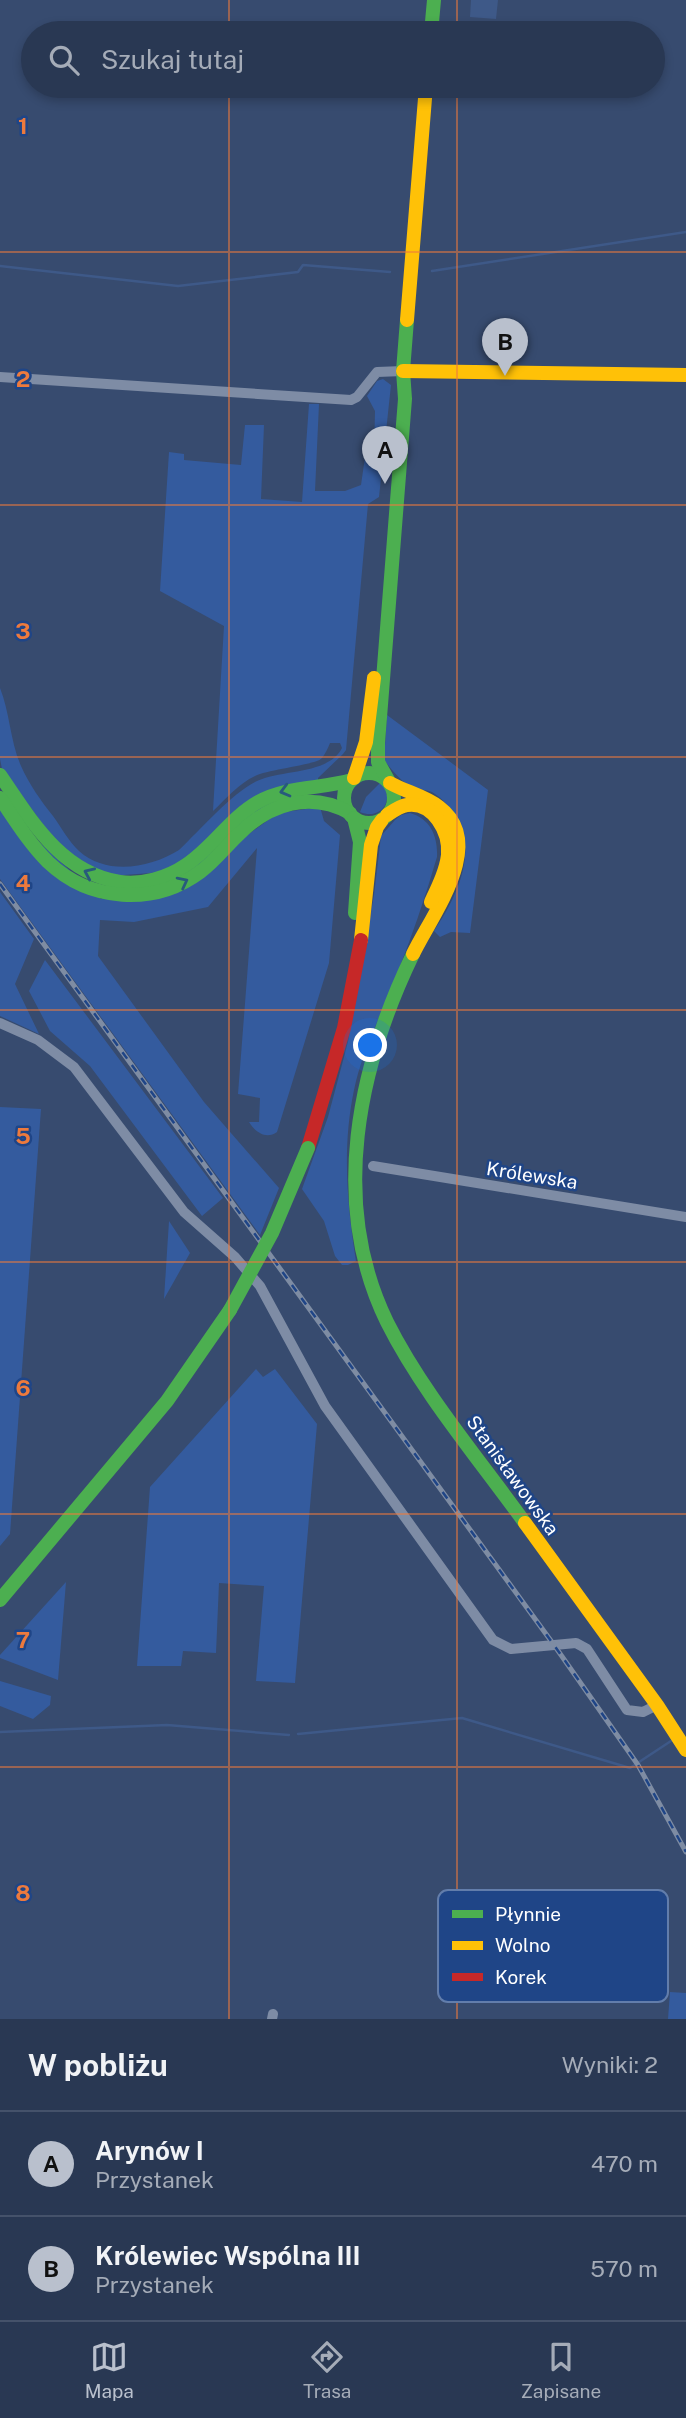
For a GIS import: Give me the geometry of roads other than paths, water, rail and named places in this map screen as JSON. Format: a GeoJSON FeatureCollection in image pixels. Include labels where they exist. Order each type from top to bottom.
{"type":"FeatureCollection","features":[{"type":"Feature","properties":{"kind":"main road"},"geometry":{"type":"LineString","coordinates":[[432,21],[433,0]]}},
{"type":"Feature","properties":{"kind":"main road"},"geometry":{"type":"LineString","coordinates":[[0,1600],[167,1401],[230,1310],[272,1233],[307,1148],[336,1053],[353,989],[368,892],[371,848],[377,825],[392,810],[394,796],[377,752],[425,98]]}},
{"type":"Feature","properties":{"kind":"main road"},"geometry":{"type":"LineString","coordinates":[[403,371],[686,375]]}},
{"type":"Feature","properties":{"kind":"main road"},"geometry":{"type":"LineString","coordinates":[[336,1053],[357,900],[360,842],[345,796],[362,762],[367,738],[380,621],[398,390],[403,371]]}},
{"type":"Feature","properties":{"kind":"main road"},"geometry":{"type":"LineString","coordinates":[[0,775],[42,834],[63,858],[97,877],[134,883],[162,878],[188,865],[243,812],[267,797],[292,789],[335,785],[371,773],[401,790],[439,806],[449,818],[456,834],[457,856],[452,878],[415,947]]}},
{"type":"Feature","properties":{"kind":"main road"},"geometry":{"type":"LineString","coordinates":[[0,798],[38,852],[57,870],[91,889],[128,896],[160,892],[187,881],[213,861],[252,822],[279,807],[303,801],[317,801],[339,806],[365,822],[385,817],[405,806],[419,806],[433,815],[446,834],[448,849],[446,864],[415,947]]}},
{"type":"Feature","properties":{"kind":"main road","name":"Stanisławowska"},"geometry":{"type":"LineString","coordinates":[[415,947],[385,1017],[363,1084],[354,1143],[355,1201],[367,1268],[391,1329],[417,1374],[657,1705],[680,1741]]}},
{"type":"Feature","properties":{"kind":"street"},"geometry":{"type":"LineString","coordinates":[[0,377],[351,400],[357,397],[377,372],[403,371]]}},
{"type":"Feature","properties":{"kind":"street"},"geometry":{"type":"LineString","coordinates":[[0,1023],[38,1040],[74,1067],[184,1212],[235,1257],[260,1286],[325,1406],[493,1640],[511,1649],[576,1643],[586,1649],[627,1710],[643,1712],[657,1705]]}},
{"type":"Feature","properties":{"kind":"street","name":"Królewska"},"geometry":{"type":"LineString","coordinates":[[373,1166],[686,1217]]}},
{"type":"Feature","properties":{"kind":"waterway"},"geometry":{"type":"LineString","coordinates":[[432,271],[686,232]]}},
{"type":"Feature","properties":{"kind":"waterway"},"geometry":{"type":"LineString","coordinates":[[0,266],[178,286],[298,272],[303,265],[390,272]]}},
{"type":"Feature","properties":{"kind":"waterway"},"geometry":{"type":"LineString","coordinates":[[298,1734],[462,1718],[630,1768],[674,1739]]}},
{"type":"Feature","properties":{"kind":"waterway"},"geometry":{"type":"LineString","coordinates":[[0,1732],[167,1725],[289,1735]]}},
{"type":"Feature","properties":{"kind":"railway"},"geometry":{"type":"LineString","coordinates":[[0,884],[554,1645],[638,1765],[686,1852]]}},
{"type":"Feature","properties":{"kind":"place","name":"Królewiec Wspólna III"},"geometry":{"type":"Point","coordinates":[505,376]}},
{"type":"Feature","properties":{"kind":"place","name":"Arynów I"},"geometry":{"type":"Point","coordinates":[385,484]}}]}
